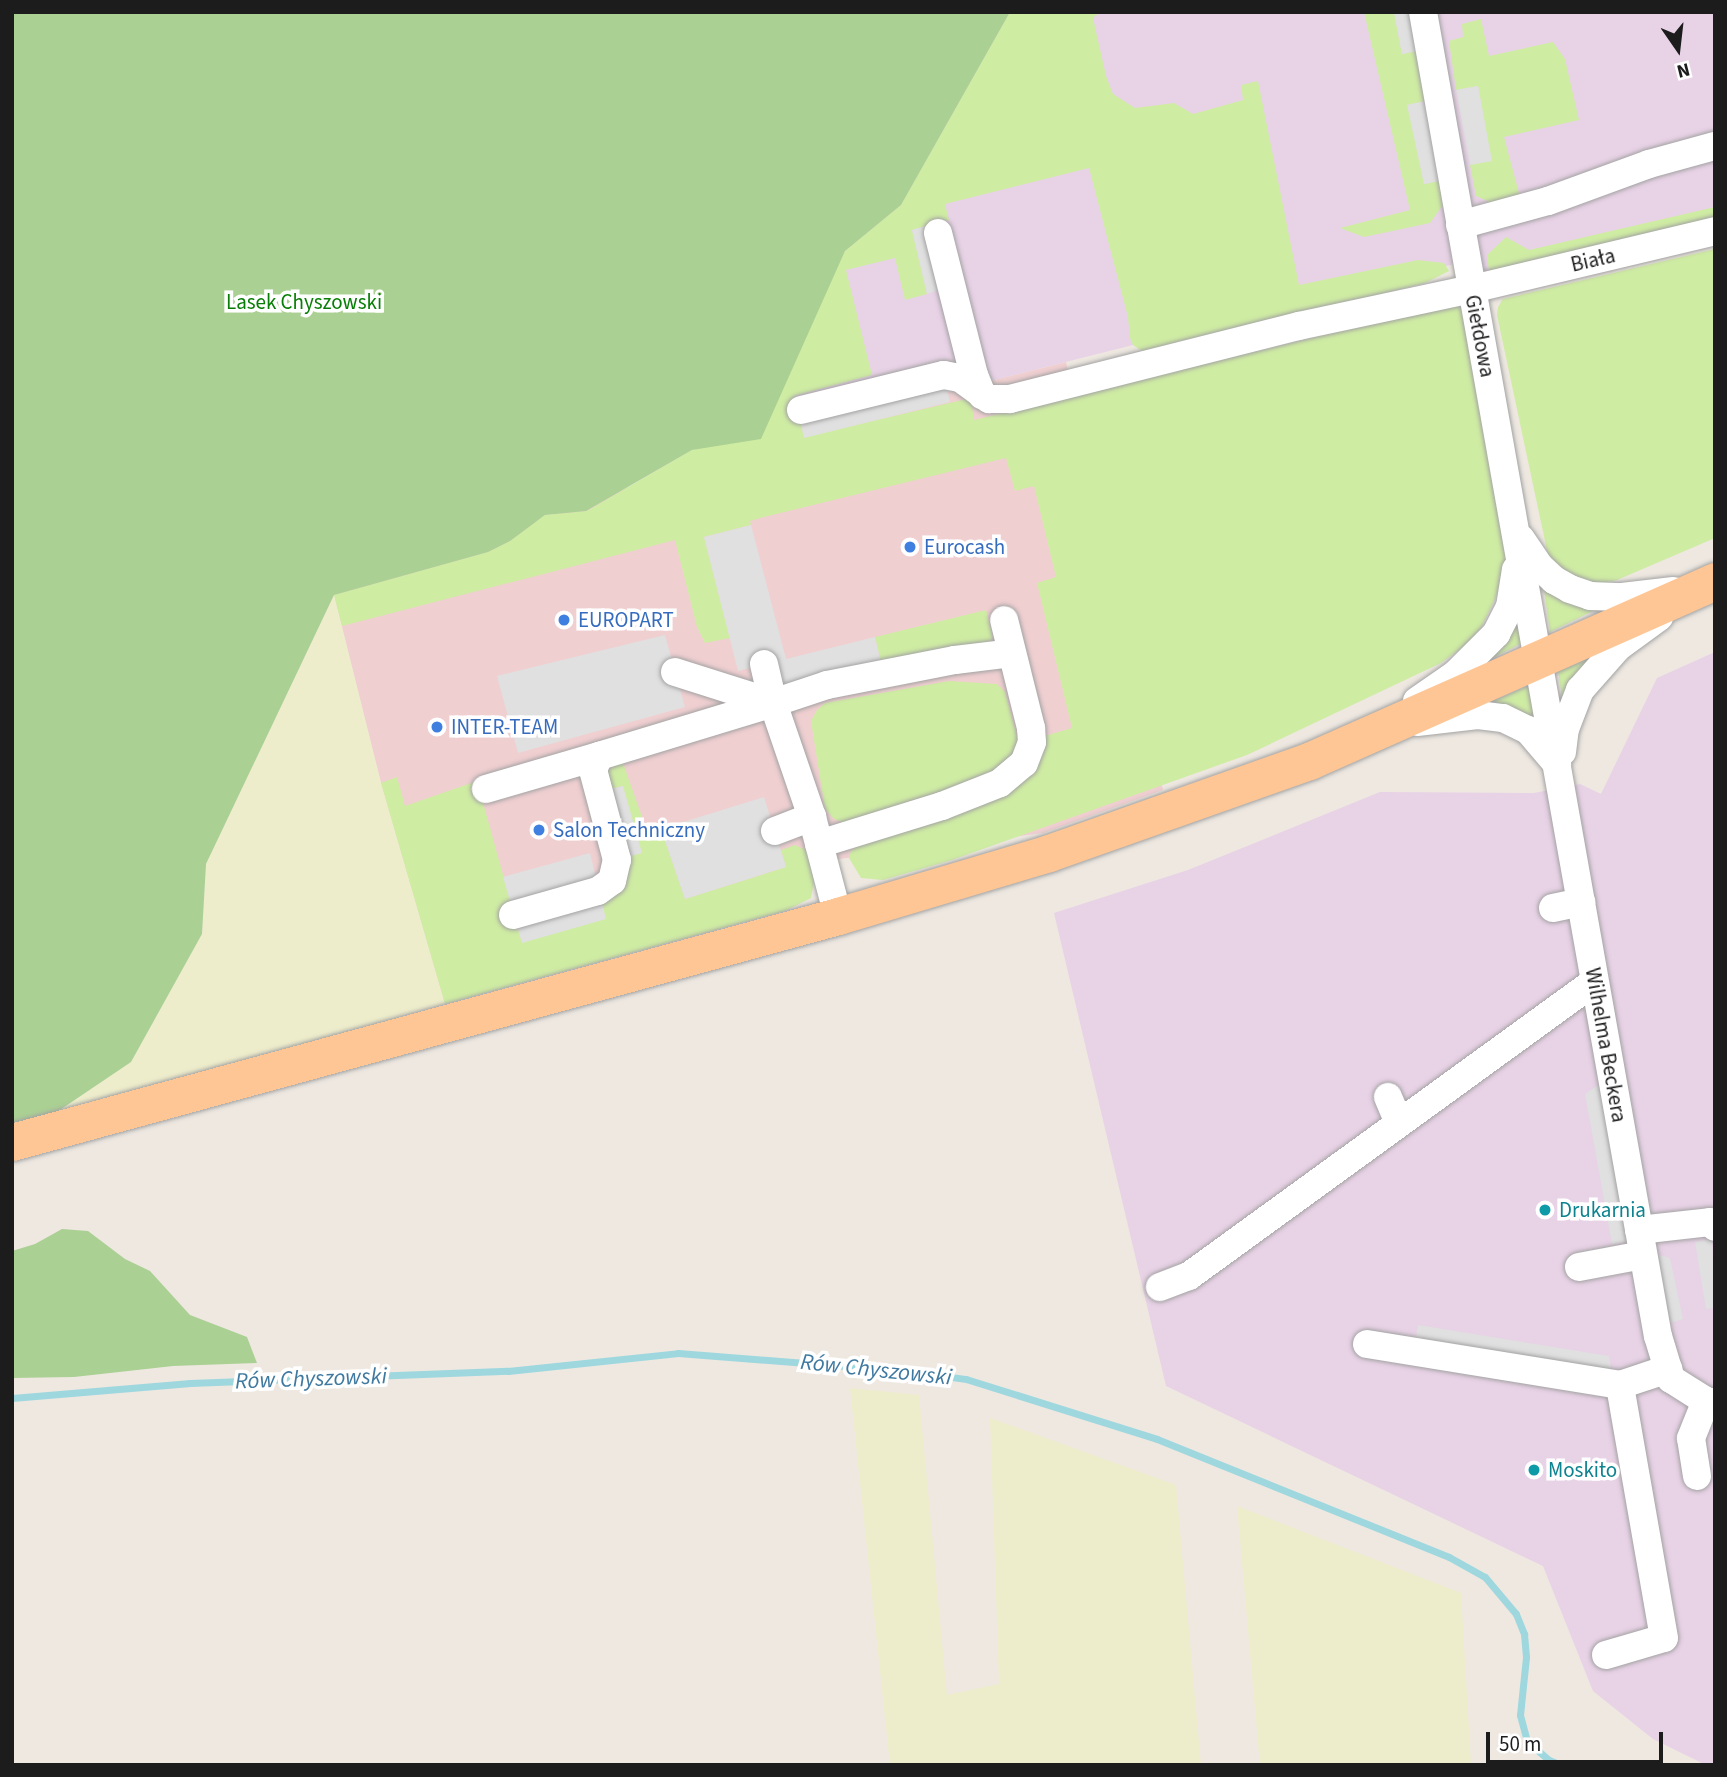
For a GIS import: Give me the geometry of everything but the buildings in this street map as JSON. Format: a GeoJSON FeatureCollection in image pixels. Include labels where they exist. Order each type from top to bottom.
{"type":"FeatureCollection","features":[{"type":"Feature","properties":{"kind":"main road"},"geometry":{"type":"LineString","coordinates":[[12,1142],[838,916],[1049,853],[1213,798],[1384,730],[1706,585]]}},
{"type":"Feature","properties":{"kind":"street","name":"Giełdowa"},"geometry":{"type":"LineString","coordinates":[[1423,12],[1540,659]]}},
{"type":"Feature","properties":{"kind":"street"},"geometry":{"type":"LineString","coordinates":[[1460,225],[1548,201],[1649,164],[1715,146]]}},
{"type":"Feature","properties":{"kind":"street","name":"Biała"},"geometry":{"type":"LineString","coordinates":[[982,395],[998,400],[1010,399],[1299,326],[1472,289],[1715,231]]}},
{"type":"Feature","properties":{"kind":"street"},"geometry":{"type":"LineString","coordinates":[[938,233],[974,375],[982,395]]}},
{"type":"Feature","properties":{"kind":"street"},"geometry":{"type":"LineString","coordinates":[[801,410],[941,376],[960,378],[982,395]]}},
{"type":"Feature","properties":{"kind":"street"},"geometry":{"type":"LineString","coordinates":[[1517,534],[1554,580],[1590,596],[1622,597],[1706,585]]}},
{"type":"Feature","properties":{"kind":"street"},"geometry":{"type":"LineString","coordinates":[[1384,730],[1456,674],[1496,634],[1510,607],[1517,534]]}},
{"type":"Feature","properties":{"kind":"street"},"geometry":{"type":"LineString","coordinates":[[1559,767],[1565,729],[1580,691],[1597,668],[1618,647],[1706,585]]}},
{"type":"Feature","properties":{"kind":"street"},"geometry":{"type":"LineString","coordinates":[[819,845],[896,822],[981,791],[1000,783],[1024,763],[1032,742],[1031,728],[1004,620]]}},
{"type":"Feature","properties":{"kind":"street"},"geometry":{"type":"LineString","coordinates":[[486,789],[827,685],[954,660],[1012,653]]}},
{"type":"Feature","properties":{"kind":"street","name":"Wilhelma Beckera"},"geometry":{"type":"LineString","coordinates":[[1540,659],[1594,982],[1658,1336],[1671,1379],[1710,1402]]}},
{"type":"Feature","properties":{"kind":"street"},"geometry":{"type":"LineString","coordinates":[[764,664],[773,703],[812,817],[838,916]]}},
{"type":"Feature","properties":{"kind":"street"},"geometry":{"type":"LineString","coordinates":[[675,672],[773,703]]}},
{"type":"Feature","properties":{"kind":"street"},"geometry":{"type":"LineString","coordinates":[[1384,730],[1431,719],[1478,715],[1503,718],[1528,730],[1559,767]]}},
{"type":"Feature","properties":{"kind":"street"},"geometry":{"type":"LineString","coordinates":[[513,915],[598,891],[612,881],[617,872],[617,860],[593,770],[599,756]]}},
{"type":"Feature","properties":{"kind":"street"},"geometry":{"type":"LineString","coordinates":[[775,831],[812,817]]}},
{"type":"Feature","properties":{"kind":"street"},"geometry":{"type":"LineString","coordinates":[[1553,908],[1581,902]]}},
{"type":"Feature","properties":{"kind":"street"},"geometry":{"type":"LineString","coordinates":[[1160,1287],[1189,1276],[1594,982]]}},
{"type":"Feature","properties":{"kind":"street"},"geometry":{"type":"LineString","coordinates":[[1388,1097],[1399,1123]]}},
{"type":"Feature","properties":{"kind":"street"},"geometry":{"type":"LineString","coordinates":[[1579,1267],[1641,1242],[1710,1222],[1715,1227]]}},
{"type":"Feature","properties":{"kind":"street"},"geometry":{"type":"LineString","coordinates":[[1367,1344],[1620,1385],[1668,1369]]}},
{"type":"Feature","properties":{"kind":"street"},"geometry":{"type":"LineString","coordinates":[[1606,1655],[1664,1638],[1620,1385]]}},
{"type":"Feature","properties":{"kind":"street"},"geometry":{"type":"LineString","coordinates":[[1697,1476],[1691,1438],[1710,1402]]}},
{"type":"Feature","properties":{"kind":"shaded area"},"geometry":{"type":"Polygon","coordinates":[[[1010,12],[1715,12],[1715,231],[1472,289],[1466,261],[761,439],[845,251],[901,205],[1010,12]]]}},
{"type":"Feature","properties":{"kind":"shaded area"},"geometry":{"type":"Polygon","coordinates":[[[1394,12],[1415,12],[1416,51],[1402,54],[1394,12]]]}},
{"type":"Feature","properties":{"kind":"shaded area"},"geometry":{"type":"Polygon","coordinates":[[[1478,86],[1492,161],[1470,165],[1456,90],[1478,86]]]}},
{"type":"Feature","properties":{"kind":"shaded area"},"geometry":{"type":"Polygon","coordinates":[[[1425,101],[1439,181],[1424,184],[1407,105],[1425,101]]]}},
{"type":"Feature","properties":{"kind":"shaded area"},"geometry":{"type":"Polygon","coordinates":[[[936,223],[952,286],[927,294],[912,230],[936,223]]]}},
{"type":"Feature","properties":{"kind":"shaded area"},"geometry":{"type":"Polygon","coordinates":[[[1066,362],[1163,790],[1043,833],[839,859],[445,1004],[381,783],[334,595],[761,439],[1066,362]]]}},
{"type":"Feature","properties":{"kind":"shaded area"},"geometry":{"type":"Polygon","coordinates":[[[944,375],[950,402],[804,438],[798,411],[944,375]]]}},
{"type":"Feature","properties":{"kind":"shaded area"},"geometry":{"type":"Polygon","coordinates":[[[751,525],[786,659],[875,637],[882,667],[783,689],[776,661],[738,671],[704,537],[751,525]]]}},
{"type":"Feature","properties":{"kind":"shaded area"},"geometry":{"type":"Polygon","coordinates":[[[665,635],[685,707],[518,753],[497,676],[665,635]]]}},
{"type":"Feature","properties":{"kind":"shaded area"},"geometry":{"type":"Polygon","coordinates":[[[1715,652],[1715,1765],[1706,1765],[1653,1739],[1593,1691],[1543,1566],[1166,1386],[1054,913],[1188,870],[1380,792],[1534,793],[1580,784],[1601,794],[1657,678],[1715,652]]]}},
{"type":"Feature","properties":{"kind":"shaded area"},"geometry":{"type":"Polygon","coordinates":[[[623,786],[642,853],[617,860],[598,793],[623,786]]]}},
{"type":"Feature","properties":{"kind":"shaded area"},"geometry":{"type":"Polygon","coordinates":[[[764,797],[786,867],[685,899],[661,829],[764,797]]]}},
{"type":"Feature","properties":{"kind":"shaded area"},"geometry":{"type":"Polygon","coordinates":[[[590,853],[606,919],[522,943],[503,877],[590,853]]]}},
{"type":"Feature","properties":{"kind":"shaded area"},"geometry":{"type":"Polygon","coordinates":[[[1600,1084],[1626,1242],[1612,1244],[1585,1094],[1600,1084]]]}},
{"type":"Feature","properties":{"kind":"shaded area"},"geometry":{"type":"Polygon","coordinates":[[[1712,1239],[1715,1308],[1706,1309],[1695,1242],[1712,1239]]]}},
{"type":"Feature","properties":{"kind":"shaded area"},"geometry":{"type":"Polygon","coordinates":[[[1655,1254],[1670,1258],[1683,1319],[1671,1323],[1655,1254]]]}},
{"type":"Feature","properties":{"kind":"shaded area"},"geometry":{"type":"Polygon","coordinates":[[[1418,1325],[1609,1356],[1612,1374],[1415,1344],[1418,1325]]]}},
{"type":"Feature","properties":{"kind":"green space","name":"Lasek Chyszowski"},"geometry":{"type":"Polygon","coordinates":[[[12,12],[1010,12],[901,205],[845,251],[761,439],[692,450],[586,511],[545,515],[510,541],[488,552],[334,595],[206,864],[202,934],[131,1062],[45,1120],[12,1129],[12,12]]]}},
{"type":"Feature","properties":{"kind":"green space"},"geometry":{"type":"Polygon","coordinates":[[[1010,12],[1100,12],[1093,18],[1106,76],[1113,94],[1135,108],[1174,103],[1193,114],[1243,100],[1241,85],[1258,81],[1299,285],[1418,260],[1444,263],[1449,271],[1425,283],[1145,353],[1133,345],[1130,338],[1128,317],[1089,168],[945,204],[949,220],[912,230],[927,294],[905,300],[895,258],[846,270],[872,375],[794,396],[804,437],[971,398],[974,420],[1440,307],[1457,306],[1466,312],[1507,540],[1505,568],[1496,597],[1481,628],[1467,644],[1441,663],[1247,755],[952,860],[883,880],[861,878],[849,858],[851,851],[864,841],[984,804],[1038,738],[1072,728],[1037,583],[1056,577],[1034,486],[1015,491],[1006,458],[764,517],[750,521],[751,525],[704,537],[730,638],[705,643],[697,627],[675,540],[342,626],[334,595],[488,552],[510,541],[545,515],[587,511],[692,450],[719,444],[820,302],[845,251],[901,205],[1010,12]]]}},
{"type":"Feature","properties":{"kind":"green space"},"geometry":{"type":"Polygon","coordinates":[[[1364,12],[1394,12],[1402,54],[1416,51],[1425,101],[1408,105],[1424,184],[1439,181],[1445,202],[1430,223],[1364,237],[1340,228],[1410,210],[1364,12]]]}},
{"type":"Feature","properties":{"kind":"green space"},"geometry":{"type":"Polygon","coordinates":[[[1481,19],[1489,56],[1553,42],[1565,59],[1579,120],[1504,137],[1519,193],[1518,199],[1498,206],[1476,196],[1470,165],[1491,160],[1478,86],[1456,90],[1449,41],[1463,37],[1462,24],[1481,19]]]}},
{"type":"Feature","properties":{"kind":"green space"},"geometry":{"type":"Polygon","coordinates":[[[1715,207],[1715,224],[1489,271],[1487,255],[1506,237],[1529,250],[1715,207]]]}},
{"type":"Feature","properties":{"kind":"green space"},"geometry":{"type":"Polygon","coordinates":[[[1715,249],[1715,538],[1617,580],[1591,586],[1571,582],[1549,560],[1497,315],[1498,307],[1503,299],[1715,249]]]}},
{"type":"Feature","properties":{"kind":"green space"},"geometry":{"type":"Polygon","coordinates":[[[1543,582],[1599,608],[1550,632],[1543,582]]]}},
{"type":"Feature","properties":{"kind":"green space"},"geometry":{"type":"Polygon","coordinates":[[[334,595],[381,783],[445,1004],[45,1120],[131,1062],[202,934],[206,864],[334,595]]]}},
{"type":"Feature","properties":{"kind":"green space"},"geometry":{"type":"Polygon","coordinates":[[[986,610],[993,638],[985,645],[882,667],[875,637],[986,610]]]}},
{"type":"Feature","properties":{"kind":"green space"},"geometry":{"type":"Polygon","coordinates":[[[1516,618],[1524,642],[1483,663],[1516,618]]]}},
{"type":"Feature","properties":{"kind":"green space"},"geometry":{"type":"Polygon","coordinates":[[[1596,655],[1563,703],[1558,671],[1596,655]]]}},
{"type":"Feature","properties":{"kind":"green space"},"geometry":{"type":"Polygon","coordinates":[[[949,681],[997,684],[1005,692],[1018,740],[1015,752],[982,780],[847,824],[834,819],[825,809],[811,721],[817,710],[825,703],[949,681]]]}},
{"type":"Feature","properties":{"kind":"green space"},"geometry":{"type":"Polygon","coordinates":[[[1530,685],[1539,724],[1486,704],[1530,685]]]}},
{"type":"Feature","properties":{"kind":"green space"},"geometry":{"type":"Polygon","coordinates":[[[622,760],[647,831],[661,829],[685,899],[786,867],[781,850],[795,845],[810,852],[814,882],[811,898],[785,911],[445,1004],[381,783],[397,777],[405,806],[477,781],[522,943],[602,901],[622,786],[607,790],[606,772],[622,760]]]}},
{"type":"Feature","properties":{"kind":"green space"},"geometry":{"type":"Polygon","coordinates":[[[62,1229],[88,1231],[125,1259],[150,1271],[190,1315],[247,1337],[257,1363],[173,1366],[74,1377],[12,1378],[12,1251],[35,1244],[62,1229]]]}},
{"type":"Feature","properties":{"kind":"green space"},"geometry":{"type":"Polygon","coordinates":[[[850,1388],[919,1395],[947,1695],[999,1684],[990,1418],[1176,1485],[1201,1765],[890,1765],[850,1388]]]}},
{"type":"Feature","properties":{"kind":"green space"},"geometry":{"type":"Polygon","coordinates":[[[1237,1506],[1461,1593],[1471,1765],[1260,1765],[1237,1506]]]}},
{"type":"Feature","properties":{"kind":"waterway","name":"Rów Chyszowski"},"geometry":{"type":"LineString","coordinates":[[12,1398],[190,1383],[508,1371],[678,1353],[908,1371],[966,1379],[1157,1439],[1449,1557],[1485,1577],[1516,1614],[1524,1634],[1526,1657],[1520,1715],[1527,1741],[1549,1760],[1561,1765]]}},
{"type":"Feature","properties":{"kind":"place","name":"Eurocash"},"geometry":{"type":"Point","coordinates":[910,547]}},
{"type":"Feature","properties":{"kind":"place","name":"EUROPART"},"geometry":{"type":"Point","coordinates":[564,620]}},
{"type":"Feature","properties":{"kind":"place","name":"INTER-TEAM"},"geometry":{"type":"Point","coordinates":[437,727]}},
{"type":"Feature","properties":{"kind":"place","name":"Salon Techniczny"},"geometry":{"type":"Point","coordinates":[539,830]}},
{"type":"Feature","properties":{"kind":"place","name":"Drukarnia"},"geometry":{"type":"Point","coordinates":[1545,1210]}},
{"type":"Feature","properties":{"kind":"place","name":"Moskito"},"geometry":{"type":"Point","coordinates":[1534,1470]}}]}
